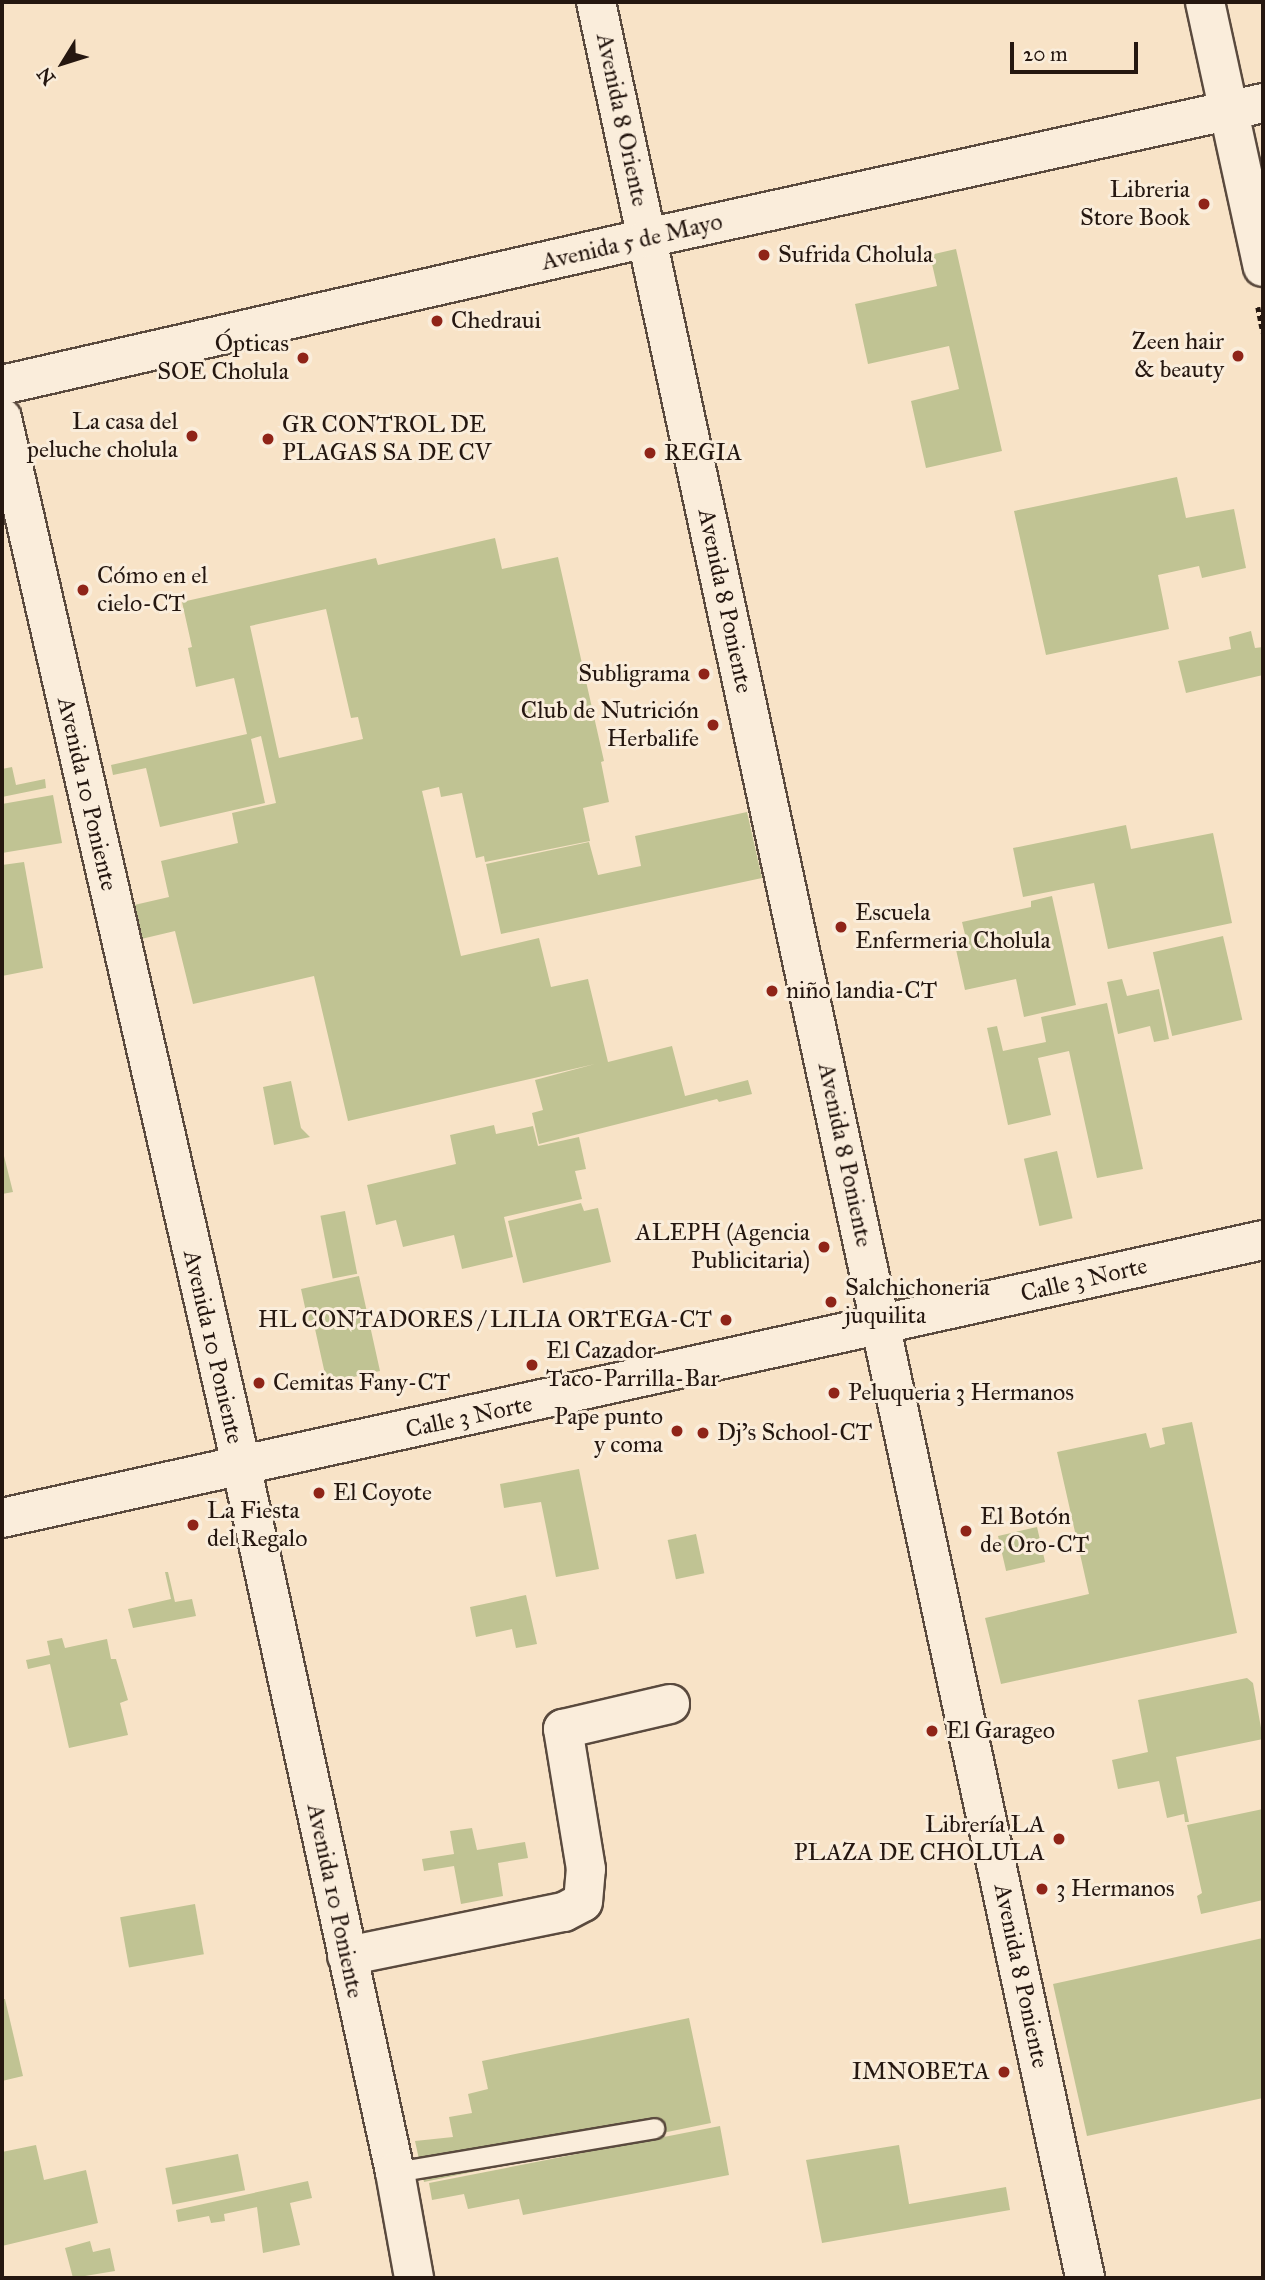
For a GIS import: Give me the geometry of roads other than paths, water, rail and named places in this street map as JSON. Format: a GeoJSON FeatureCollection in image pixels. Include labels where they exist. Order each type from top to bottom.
{"type":"FeatureCollection","features":[{"type":"Feature","properties":{"kind":"street","name":"Avenida 8 Oriente"},"geometry":{"type":"LineString","coordinates":[[596,2],[647,238]]}},
{"type":"Feature","properties":{"kind":"street"},"geometry":{"type":"LineString","coordinates":[[1205,2],[1247,107],[1263,267]]}},
{"type":"Feature","properties":{"kind":"street","name":"Avenida 5 de Mayo"},"geometry":{"type":"LineString","coordinates":[[2,386],[647,238],[1247,107]]}},
{"type":"Feature","properties":{"kind":"street","name":"Avenida 8 Poniente"},"geometry":{"type":"LineString","coordinates":[[647,238],[1085,2278]]}},
{"type":"Feature","properties":{"kind":"street","name":"Avenida 10 Poniente"},"geometry":{"type":"LineString","coordinates":[[2,418],[241,1467],[395,2172],[414,2278]]}},
{"type":"Feature","properties":{"kind":"street","name":"Calle 3 Norte"},"geometry":{"type":"LineString","coordinates":[[2,1518],[1263,1240]]}},
{"type":"Feature","properties":{"kind":"street"},"geometry":{"type":"LineString","coordinates":[[347,1956],[564,1912],[583,1902],[586,1869],[564,1729],[670,1704]]}},
{"type":"Feature","properties":{"kind":"lane"},"geometry":{"type":"LineString","coordinates":[[395,2172],[654,2127]]}},
{"type":"Feature","properties":{"kind":"place","name":"Libreria Store Book"},"geometry":{"type":"Point","coordinates":[1204,204]}},
{"type":"Feature","properties":{"kind":"place","name":"Sufrida Cholula"},"geometry":{"type":"Point","coordinates":[764,255]}},
{"type":"Feature","properties":{"kind":"place","name":"Chedraui"},"geometry":{"type":"Point","coordinates":[437,321]}},
{"type":"Feature","properties":{"kind":"place","name":"Zeen hair & beauty"},"geometry":{"type":"Point","coordinates":[1238,356]}},
{"type":"Feature","properties":{"kind":"place","name":"Ópticas SOE Cholula"},"geometry":{"type":"Point","coordinates":[303,358]}},
{"type":"Feature","properties":{"kind":"place","name":"La casa del peluche cholula"},"geometry":{"type":"Point","coordinates":[192,436]}},
{"type":"Feature","properties":{"kind":"place","name":"GR CONTROL DE PLAGAS SA DE CV"},"geometry":{"type":"Point","coordinates":[268,439]}},
{"type":"Feature","properties":{"kind":"place","name":"REGIA"},"geometry":{"type":"Point","coordinates":[650,453]}},
{"type":"Feature","properties":{"kind":"place","name":"Cómo en el cielo-CT"},"geometry":{"type":"Point","coordinates":[83,590]}},
{"type":"Feature","properties":{"kind":"place","name":"Subligrama"},"geometry":{"type":"Point","coordinates":[704,674]}},
{"type":"Feature","properties":{"kind":"place","name":"Club de Nutrición Herbalife"},"geometry":{"type":"Point","coordinates":[713,725]}},
{"type":"Feature","properties":{"kind":"place","name":"Escuela Enfermeria Cholula"},"geometry":{"type":"Point","coordinates":[841,927]}},
{"type":"Feature","properties":{"kind":"place","name":"niño landia-CT"},"geometry":{"type":"Point","coordinates":[772,991]}},
{"type":"Feature","properties":{"kind":"place","name":"ALEPH (Agencia Publicitaria)"},"geometry":{"type":"Point","coordinates":[824,1247]}},
{"type":"Feature","properties":{"kind":"place","name":"Salchichoneria juquilita"},"geometry":{"type":"Point","coordinates":[831,1302]}},
{"type":"Feature","properties":{"kind":"place","name":"HL CONTADORES / LILIA ORTEGA-CT"},"geometry":{"type":"Point","coordinates":[726,1320]}},
{"type":"Feature","properties":{"kind":"place","name":"El Cazador Taco-Parrilla-Bar"},"geometry":{"type":"Point","coordinates":[532,1365]}},
{"type":"Feature","properties":{"kind":"place","name":"Cemitas Fany-CT"},"geometry":{"type":"Point","coordinates":[259,1383]}},
{"type":"Feature","properties":{"kind":"place","name":"Peluqueria 3 Hermanos"},"geometry":{"type":"Point","coordinates":[834,1393]}},
{"type":"Feature","properties":{"kind":"place","name":"Pape punto y coma"},"geometry":{"type":"Point","coordinates":[677,1431]}},
{"type":"Feature","properties":{"kind":"place","name":"Dj's School-CT"},"geometry":{"type":"Point","coordinates":[703,1433]}},
{"type":"Feature","properties":{"kind":"place","name":"El Coyote"},"geometry":{"type":"Point","coordinates":[319,1493]}},
{"type":"Feature","properties":{"kind":"place","name":"La Fiesta del Regalo"},"geometry":{"type":"Point","coordinates":[193,1525]}},
{"type":"Feature","properties":{"kind":"place","name":"El Botón de Oro-CT"},"geometry":{"type":"Point","coordinates":[966,1531]}},
{"type":"Feature","properties":{"kind":"place","name":"El Garageo"},"geometry":{"type":"Point","coordinates":[932,1731]}},
{"type":"Feature","properties":{"kind":"place","name":"Librería LA PLAZA DE CHOLULA"},"geometry":{"type":"Point","coordinates":[1059,1839]}},
{"type":"Feature","properties":{"kind":"place","name":"3 Hermanos"},"geometry":{"type":"Point","coordinates":[1042,1889]}},
{"type":"Feature","properties":{"kind":"place","name":"IMNOBETA"},"geometry":{"type":"Point","coordinates":[1004,2072]}}]}
